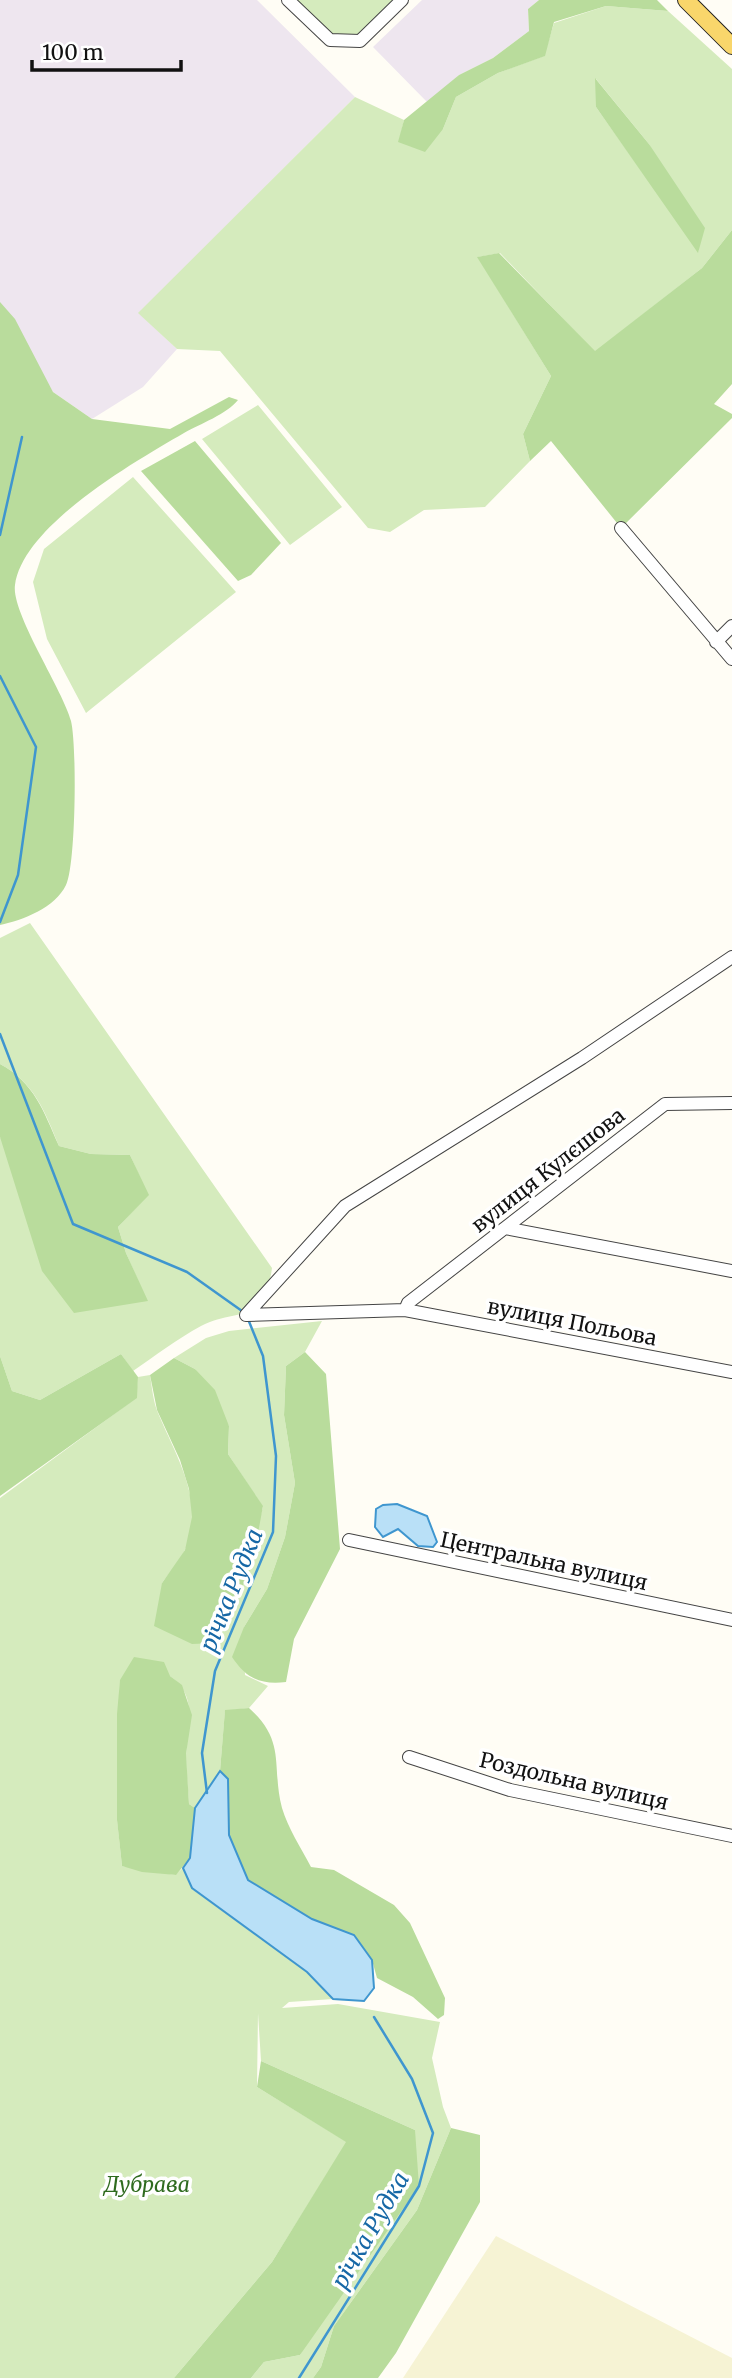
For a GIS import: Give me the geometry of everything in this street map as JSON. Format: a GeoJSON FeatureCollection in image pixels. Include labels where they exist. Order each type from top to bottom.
{"type":"FeatureCollection","features":[{"type":"Feature","properties":{"kind":"main road"},"geometry":{"type":"LineString","coordinates":[[686,0],[732,46]]}},
{"type":"Feature","properties":{"kind":"street"},"geometry":{"type":"LineString","coordinates":[[288,0],[330,40],[360,41],[402,0]]}},
{"type":"Feature","properties":{"kind":"street"},"geometry":{"type":"LineString","coordinates":[[621,528],[732,659]]}},
{"type":"Feature","properties":{"kind":"street"},"geometry":{"type":"LineString","coordinates":[[716,642],[732,626]]}},
{"type":"Feature","properties":{"kind":"street","name":"вулиця Польова"},"geometry":{"type":"LineString","coordinates":[[732,957],[582,1058],[345,1206],[246,1315],[405,1310],[732,1372]]}},
{"type":"Feature","properties":{"kind":"street","name":"вулиця Кулєшова"},"geometry":{"type":"LineString","coordinates":[[405,1310],[408,1303],[665,1104],[732,1103]]}},
{"type":"Feature","properties":{"kind":"street"},"geometry":{"type":"LineString","coordinates":[[505,1227],[732,1271]]}},
{"type":"Feature","properties":{"kind":"street","name":"Центральна вулиця"},"geometry":{"type":"LineString","coordinates":[[349,1540],[732,1620]]}},
{"type":"Feature","properties":{"kind":"street","name":"Роздольна вулиця"},"geometry":{"type":"LineString","coordinates":[[409,1757],[510,1790],[732,1836]]}},
{"type":"Feature","properties":{"kind":"shaded area"},"geometry":{"type":"Polygon","coordinates":[[[0,0],[257,0],[355,97],[139,313],[177,349],[143,387],[92,419],[53,392],[0,303],[0,0]]]}},
{"type":"Feature","properties":{"kind":"shaded area"},"geometry":{"type":"Polygon","coordinates":[[[422,0],[539,0],[528,9],[529,31],[493,58],[459,75],[428,103],[373,47],[422,0]]]}},
{"type":"Feature","properties":{"kind":"shaded area"},"geometry":{"type":"Polygon","coordinates":[[[496,2236],[732,2358],[732,2378],[403,2378],[496,2236]]]}},
{"type":"Feature","properties":{"kind":"green space"},"geometry":{"type":"Polygon","coordinates":[[[288,0],[402,0],[360,41],[330,40],[288,0]]]}},
{"type":"Feature","properties":{"kind":"green space"},"geometry":{"type":"Polygon","coordinates":[[[539,0],[657,0],[668,11],[606,6],[554,22],[545,56],[498,73],[456,97],[443,129],[425,152],[398,142],[404,120],[459,75],[493,58],[529,31],[528,9],[539,0]]]}},
{"type":"Feature","properties":{"kind":"green space"},"geometry":{"type":"Polygon","coordinates":[[[606,6],[668,11],[732,69],[732,230],[702,268],[595,352],[500,253],[478,257],[551,376],[523,434],[530,461],[485,507],[424,510],[390,532],[368,528],[220,351],[177,349],[138,313],[355,97],[404,120],[399,142],[443,129],[456,97],[498,73],[544,56],[554,23],[606,6]],[[596,79],[596,107],[699,252],[649,144],[596,79]]]}},
{"type":"Feature","properties":{"kind":"green space"},"geometry":{"type":"Polygon","coordinates":[[[595,78],[649,144],[705,228],[698,253],[596,107],[595,78]]]}},
{"type":"Feature","properties":{"kind":"green space"},"geometry":{"type":"Polygon","coordinates":[[[732,230],[732,384],[714,404],[732,414],[732,418],[621,528],[551,441],[530,461],[523,434],[551,376],[477,257],[499,253],[595,351],[702,268],[732,230]]]}},
{"type":"Feature","properties":{"kind":"green space"},"geometry":{"type":"Polygon","coordinates":[[[0,302],[15,319],[53,392],[92,419],[170,429],[229,397],[238,400],[220,414],[138,460],[84,497],[38,540],[23,562],[15,585],[16,598],[71,721],[74,831],[69,873],[61,893],[38,912],[0,925],[0,302]]]}},
{"type":"Feature","properties":{"kind":"green space"},"geometry":{"type":"Polygon","coordinates":[[[258,405],[342,507],[290,545],[202,439],[258,405]]]}},
{"type":"Feature","properties":{"kind":"green space"},"geometry":{"type":"Polygon","coordinates":[[[195,441],[281,543],[251,575],[238,581],[141,471],[195,441]]]}},
{"type":"Feature","properties":{"kind":"green space"},"geometry":{"type":"Polygon","coordinates":[[[133,477],[236,592],[86,713],[47,639],[33,582],[44,549],[133,477]]]}},
{"type":"Feature","properties":{"kind":"green space"},"geometry":{"type":"Polygon","coordinates":[[[30,923],[272,1268],[268,1287],[256,1307],[201,1326],[133,1371],[121,1354],[40,1400],[12,1391],[0,1356],[0,1137],[147,1301],[118,1227],[148,1195],[130,1155],[91,1154],[59,1146],[30,1089],[12,1071],[0,1064],[0,938],[30,923]]]}},
{"type":"Feature","properties":{"kind":"green space"},"geometry":{"type":"Polygon","coordinates":[[[0,1064],[12,1071],[30,1089],[59,1146],[91,1154],[130,1155],[149,1195],[118,1227],[126,1253],[148,1301],[74,1313],[42,1271],[0,1137],[0,1064]]]}},
{"type":"Feature","properties":{"kind":"green space","name":"Дубрава"},"geometry":{"type":"Polygon","coordinates":[[[322,1321],[305,1352],[286,1366],[284,1415],[295,1483],[285,1537],[267,1589],[244,1627],[245,1675],[268,1686],[249,1708],[225,1711],[220,1771],[195,1808],[189,1804],[186,1755],[189,1712],[185,1693],[170,1676],[120,1680],[117,1819],[122,1866],[175,1875],[183,1868],[192,1889],[307,1972],[333,1999],[289,2002],[282,2008],[338,2004],[440,2022],[432,2058],[443,2107],[451,2128],[417,2210],[334,2326],[321,2367],[313,2378],[251,2378],[264,2362],[300,2355],[415,2130],[261,2061],[258,2013],[257,2087],[347,2142],[272,2262],[174,2378],[0,2378],[0,1498],[136,1398],[138,1377],[150,1375],[156,1408],[180,1463],[191,1499],[190,1535],[184,1552],[162,1583],[215,1643],[240,1589],[263,1507],[228,1454],[229,1426],[195,1369],[174,1358],[206,1338],[229,1331],[322,1321]]]}},
{"type":"Feature","properties":{"kind":"green space"},"geometry":{"type":"Polygon","coordinates":[[[305,1352],[326,1374],[340,1549],[294,1639],[286,1682],[269,1682],[248,1675],[232,1657],[244,1627],[267,1589],[285,1537],[295,1483],[284,1415],[286,1366],[305,1352]]]}},
{"type":"Feature","properties":{"kind":"green space"},"geometry":{"type":"Polygon","coordinates":[[[121,1354],[138,1377],[137,1398],[0,1496],[0,1356],[12,1391],[40,1400],[121,1354]]]}},
{"type":"Feature","properties":{"kind":"green space"},"geometry":{"type":"Polygon","coordinates":[[[174,1358],[195,1369],[215,1390],[229,1426],[228,1454],[263,1506],[252,1566],[215,1643],[192,1644],[154,1626],[162,1583],[185,1550],[192,1517],[189,1489],[180,1460],[157,1410],[150,1375],[174,1358]]]}},
{"type":"Feature","properties":{"kind":"green space"},"geometry":{"type":"Polygon","coordinates":[[[134,1657],[164,1662],[170,1676],[182,1685],[192,1715],[186,1754],[189,1804],[195,1808],[190,1858],[176,1875],[142,1872],[122,1866],[117,1820],[117,1714],[120,1680],[134,1657]]]}},
{"type":"Feature","properties":{"kind":"green space"},"geometry":{"type":"Polygon","coordinates":[[[249,1708],[269,1732],[276,1755],[282,1808],[311,1867],[334,1870],[394,1905],[410,1923],[445,1998],[444,2015],[438,2019],[413,1997],[377,1978],[372,1960],[354,1935],[312,1919],[248,1880],[229,1835],[228,1779],[220,1771],[225,1710],[249,1708]]]}},
{"type":"Feature","properties":{"kind":"green space"},"geometry":{"type":"Polygon","coordinates":[[[261,2061],[415,2130],[419,2186],[300,2355],[264,2362],[251,2378],[174,2378],[272,2262],[346,2142],[257,2087],[261,2061]]]}},
{"type":"Feature","properties":{"kind":"green space"},"geometry":{"type":"Polygon","coordinates":[[[451,2128],[480,2135],[480,2202],[396,2353],[378,2378],[313,2378],[321,2367],[334,2326],[417,2210],[451,2128]]]}},
{"type":"Feature","properties":{"kind":"water"},"geometry":{"type":"Polygon","coordinates":[[[397,1504],[427,1516],[437,1542],[433,1547],[418,1546],[398,1529],[383,1537],[375,1527],[376,1509],[383,1505],[397,1504]]]}},
{"type":"Feature","properties":{"kind":"water"},"geometry":{"type":"Polygon","coordinates":[[[220,1771],[228,1779],[229,1835],[248,1880],[312,1919],[354,1935],[372,1960],[374,1988],[364,2001],[333,1999],[307,1972],[192,1888],[183,1868],[190,1858],[195,1808],[220,1771]]]}},
{"type":"Feature","properties":{"kind":"waterway","name":"річка Рудка"},"geometry":{"type":"LineString","coordinates":[[0,535],[22,437]]}},
{"type":"Feature","properties":{"kind":"waterway","name":"річка Рудка"},"geometry":{"type":"LineString","coordinates":[[0,676],[36,747],[18,875],[0,922]]}},
{"type":"Feature","properties":{"kind":"waterway","name":"річка Рудка"},"geometry":{"type":"LineString","coordinates":[[0,1034],[73,1224],[187,1272],[242,1311]]}},
{"type":"Feature","properties":{"kind":"waterway","name":"річка Рудка"},"geometry":{"type":"LineString","coordinates":[[207,1793],[202,1753],[215,1671],[273,1532],[276,1456],[263,1356],[248,1319]]}},
{"type":"Feature","properties":{"kind":"waterway","name":"річка Рудка"},"geometry":{"type":"LineString","coordinates":[[299,2378],[419,2186],[433,2133],[412,2079],[374,2017]]}}]}
